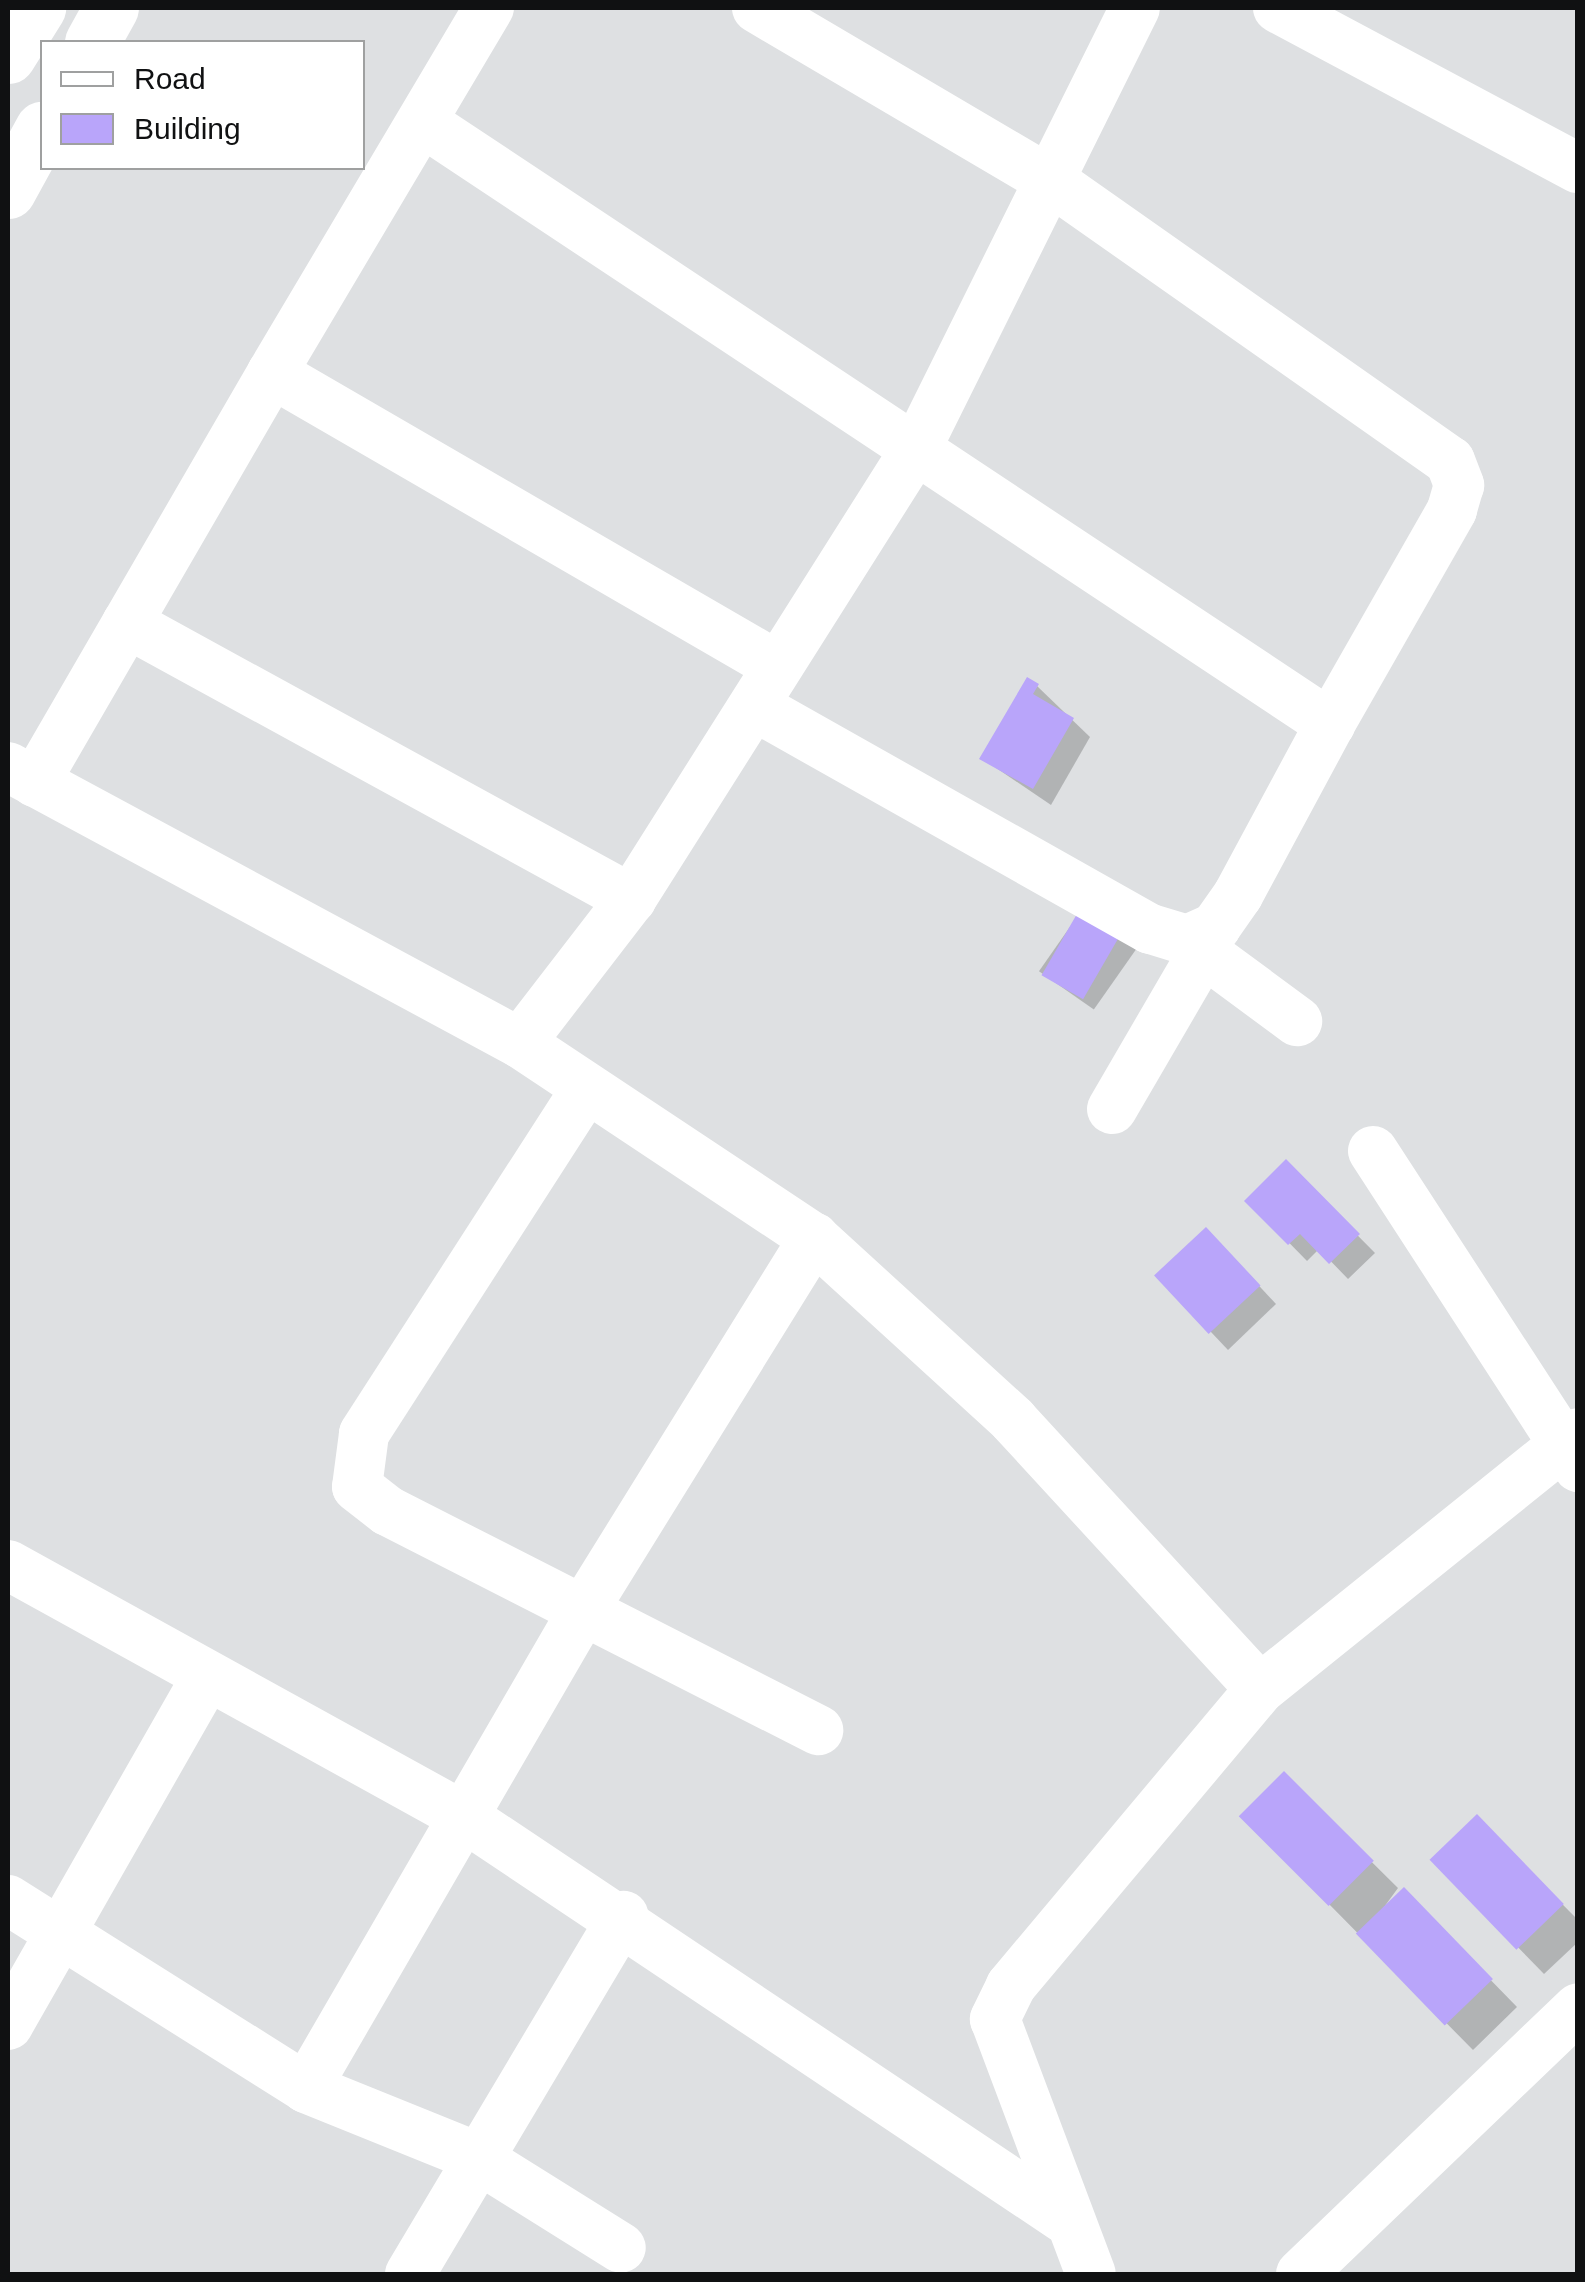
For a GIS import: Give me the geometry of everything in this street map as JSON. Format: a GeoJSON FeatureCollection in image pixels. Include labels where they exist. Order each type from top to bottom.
{"type":"FeatureCollection","features":[{"type":"Feature","properties":{"kind":"street"},"geometry":{"type":"LineString","coordinates":[[8,56],[38,8]]}},
{"type":"Feature","properties":{"kind":"street"},"geometry":{"type":"LineString","coordinates":[[93,40],[111,8]]}},
{"type":"Feature","properties":{"kind":"street"},"geometry":{"type":"LineString","coordinates":[[489,8],[426,125],[272,373],[128,623],[21,774],[520,1043],[814,1238],[1013,1420],[1260,1689]]}},
{"type":"Feature","properties":{"kind":"street"},"geometry":{"type":"LineString","coordinates":[[757,8],[1054,184],[1450,460],[1458,485],[1452,510],[1238,895],[1216,927],[1194,948],[1112,1109]]}},
{"type":"Feature","properties":{"kind":"street"},"geometry":{"type":"LineString","coordinates":[[520,1043],[631,899],[917,447],[1054,184],[1135,8]]}},
{"type":"Feature","properties":{"kind":"street"},"geometry":{"type":"LineString","coordinates":[[1278,8],[1578,168]]}},
{"type":"Feature","properties":{"kind":"street"},"geometry":{"type":"LineString","coordinates":[[426,125],[1330,724]]}},
{"type":"Feature","properties":{"kind":"street"},"geometry":{"type":"LineString","coordinates":[[8,191],[40,133]]}},
{"type":"Feature","properties":{"kind":"street"},"geometry":{"type":"LineString","coordinates":[[272,373],[1150,928],[1194,948],[1297,1022]]}},
{"type":"Feature","properties":{"kind":"street"},"geometry":{"type":"LineString","coordinates":[[128,623],[631,899]]}},
{"type":"Feature","properties":{"kind":"street"},"geometry":{"type":"LineString","coordinates":[[586,1090],[364,1434],[354,1466],[357,1487],[388,1512],[818,1730]]}},
{"type":"Feature","properties":{"kind":"street"},"geometry":{"type":"LineString","coordinates":[[1090,2274],[1064,2218],[998,2039],[1000,2002],[1260,1689],[1572,1447],[1373,1151]]}},
{"type":"Feature","properties":{"kind":"street"},"geometry":{"type":"LineString","coordinates":[[306,2088],[584,1609],[814,1238]]}},
{"type":"Feature","properties":{"kind":"street"},"geometry":{"type":"LineString","coordinates":[[8,1565],[205,1679],[461,1815],[624,1916],[1064,2218]]}},
{"type":"Feature","properties":{"kind":"street"},"geometry":{"type":"LineString","coordinates":[[8,2025],[205,1679]]}},
{"type":"Feature","properties":{"kind":"street"},"geometry":{"type":"LineString","coordinates":[[8,1900],[306,2088],[474,2156],[621,2248]]}},
{"type":"Feature","properties":{"kind":"street"},"geometry":{"type":"LineString","coordinates":[[410,2274],[474,2156],[624,1916]]}},
{"type":"Feature","properties":{"kind":"street"},"geometry":{"type":"LineString","coordinates":[[1301,2274],[1578,2008]]}},
{"type":"Feature","properties":{"kind":"building"},"geometry":{"type":"Polygon","coordinates":[[[1027,677],[1039,684],[1033,694],[1074,718],[1033,789],[979,759],[1027,677]]]}},
{"type":"Feature","properties":{"kind":"building"},"geometry":{"type":"Polygon","coordinates":[[[1085,900],[1127,924],[1083,999],[1042,975],[1085,900]]]}},
{"type":"Feature","properties":{"kind":"building"},"geometry":{"type":"Polygon","coordinates":[[[1286,1159],[1360,1234],[1329,1264],[1300,1234],[1288,1245],[1244,1201],[1286,1159]]]}},
{"type":"Feature","properties":{"kind":"building"},"geometry":{"type":"Polygon","coordinates":[[[1206,1227],[1261,1286],[1209,1334],[1154,1275],[1206,1227]]]}},
{"type":"Feature","properties":{"kind":"building"},"geometry":{"type":"Polygon","coordinates":[[[1284,1771],[1374,1861],[1329,1906],[1239,1816],[1284,1771]]]}},
{"type":"Feature","properties":{"kind":"building"},"geometry":{"type":"Polygon","coordinates":[[[1477,1814],[1564,1904],[1516,1950],[1430,1860],[1477,1814]]]}},
{"type":"Feature","properties":{"kind":"building"},"geometry":{"type":"Polygon","coordinates":[[[1404,1887],[1493,1979],[1445,2026],[1356,1934],[1404,1887]]]}}]}
